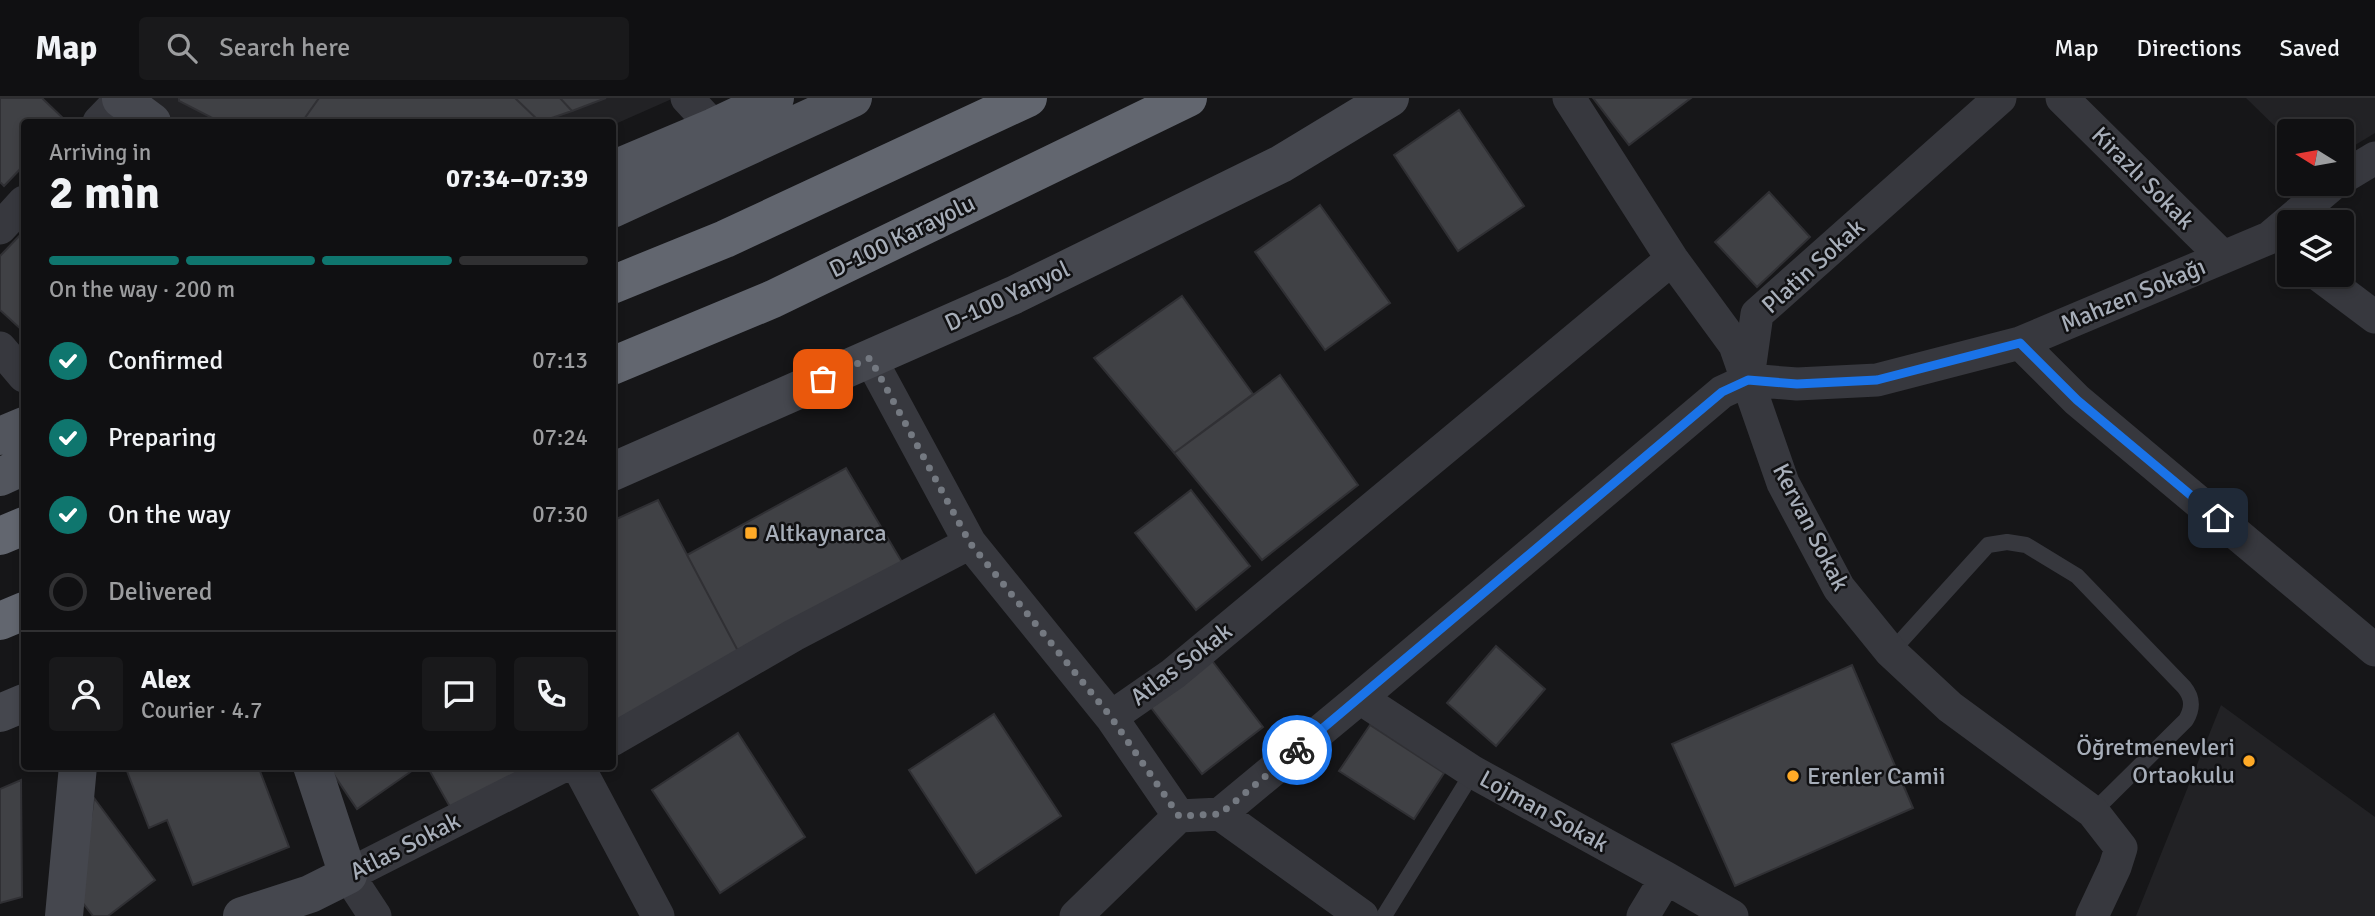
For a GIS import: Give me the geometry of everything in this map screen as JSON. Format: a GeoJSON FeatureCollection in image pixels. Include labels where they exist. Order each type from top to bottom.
{"type":"FeatureCollection","features":[{"type":"Feature","properties":{"kind":"highway"},"geometry":{"type":"LineString","coordinates":[[616,283],[725,239],[1028,98]]}},
{"type":"Feature","properties":{"kind":"highway","name":"D-100 Karayolu"},"geometry":{"type":"LineString","coordinates":[[616,364],[773,299],[1188,98]]}},
{"type":"Feature","properties":{"kind":"highway"},"geometry":{"type":"LineString","coordinates":[[0,536],[21,527]]}},
{"type":"Feature","properties":{"kind":"highway"},"geometry":{"type":"LineString","coordinates":[[0,621],[21,612]]}},
{"type":"Feature","properties":{"kind":"main road"},"geometry":{"type":"LineString","coordinates":[[616,168],[775,98]]}},
{"type":"Feature","properties":{"kind":"main road"},"geometry":{"type":"LineString","coordinates":[[616,207],[853,98]]}},
{"type":"Feature","properties":{"kind":"main road","name":"D-100 Yanyol"},"geometry":{"type":"LineString","coordinates":[[616,470],[1014,295],[1280,164],[1390,98]]}},
{"type":"Feature","properties":{"kind":"main road"},"geometry":{"type":"LineString","coordinates":[[118,108],[145,119]]}},
{"type":"Feature","properties":{"kind":"main road"},"geometry":{"type":"LineString","coordinates":[[0,436],[21,427]]}},
{"type":"Feature","properties":{"kind":"main road"},"geometry":{"type":"LineString","coordinates":[[0,477],[21,467]]}},
{"type":"Feature","properties":{"kind":"main road"},"geometry":{"type":"LineString","coordinates":[[0,713],[21,704]]}},
{"type":"Feature","properties":{"kind":"main road"},"geometry":{"type":"LineString","coordinates":[[64,916],[78,770]]}},
{"type":"Feature","properties":{"kind":"main road"},"geometry":{"type":"LineString","coordinates":[[313,770],[348,875]]}},
{"type":"Feature","properties":{"kind":"main road","name":"Atlas Sokak"},"geometry":{"type":"LineString","coordinates":[[242,916],[300,905],[348,875]]}},
{"type":"Feature","properties":{"kind":"street"},"geometry":{"type":"LineString","coordinates":[[687,98],[714,127]]}},
{"type":"Feature","properties":{"kind":"street","name":"Kervan Sokak"},"geometry":{"type":"LineString","coordinates":[[1569,98],[1672,259],[1735,345],[1783,483],[1839,588],[1891,652],[1950,708],[2093,812],[2121,848],[2092,916]]}},
{"type":"Feature","properties":{"kind":"street","name":"Platin Sokak"},"geometry":{"type":"LineString","coordinates":[[1748,380],[1758,314],[2000,98]]}},
{"type":"Feature","properties":{"kind":"street","name":"Kirazlı Sokak"},"geometry":{"type":"LineString","coordinates":[[2062,98],[2223,257]]}},
{"type":"Feature","properties":{"kind":"street"},"geometry":{"type":"LineString","coordinates":[[2354,171],[2375,158]]}},
{"type":"Feature","properties":{"kind":"street","name":"Mahzen Sokağı"},"geometry":{"type":"LineString","coordinates":[[2310,210],[2322,196]]}},
{"type":"Feature","properties":{"kind":"street"},"geometry":{"type":"LineString","coordinates":[[0,228],[21,205]]}},
{"type":"Feature","properties":{"kind":"street","name":"Mahzen Sokağı"},"geometry":{"type":"LineString","coordinates":[[1748,380],[1797,384],[1877,380],[2020,343],[2223,257],[2277,245]]}},
{"type":"Feature","properties":{"kind":"street","name":"Atlas Sokak"},"geometry":{"type":"LineString","coordinates":[[870,358],[970,543],[1111,717],[1173,674],[1672,259]]}},
{"type":"Feature","properties":{"kind":"street"},"geometry":{"type":"LineString","coordinates":[[2335,287],[2375,317]]}},
{"type":"Feature","properties":{"kind":"street"},"geometry":{"type":"LineString","coordinates":[[2020,343],[2077,400],[2375,650]]}},
{"type":"Feature","properties":{"kind":"street"},"geometry":{"type":"LineString","coordinates":[[0,348],[21,372]]}},
{"type":"Feature","properties":{"kind":"street"},"geometry":{"type":"LineString","coordinates":[[1076,916],[1179,816],[1220,814],[1722,392],[1748,380]]}},
{"type":"Feature","properties":{"kind":"street"},"geometry":{"type":"LineString","coordinates":[[616,738],[794,635],[970,543]]}},
{"type":"Feature","properties":{"kind":"street","name":"Lojman Sokak"},"geometry":{"type":"LineString","coordinates":[[1360,698],[1473,772],[1732,916]]}},
{"type":"Feature","properties":{"kind":"street"},"geometry":{"type":"LineString","coordinates":[[1111,717],[1179,816]]}},
{"type":"Feature","properties":{"kind":"street","name":"Atlas Sokak"},"geometry":{"type":"LineString","coordinates":[[348,875],[556,770]]}},
{"type":"Feature","properties":{"kind":"street"},"geometry":{"type":"LineString","coordinates":[[580,770],[658,916]]}},
{"type":"Feature","properties":{"kind":"street"},"geometry":{"type":"LineString","coordinates":[[1220,814],[1362,916]]}},
{"type":"Feature","properties":{"kind":"street"},"geometry":{"type":"LineString","coordinates":[[348,875],[375,916]]}},
{"type":"Feature","properties":{"kind":"street"},"geometry":{"type":"LineString","coordinates":[[1643,916],[1666,877]]}},
{"type":"Feature","properties":{"kind":"lane"},"geometry":{"type":"LineString","coordinates":[[1891,652],[1988,545],[2007,542],[2026,545],[2077,576],[2184,687],[2191,701],[2191,711],[2186,720],[2093,812]]}},
{"type":"Feature","properties":{"kind":"lane"},"geometry":{"type":"LineString","coordinates":[[1384,916],[1473,772]]}},
{"type":"Feature","properties":{"kind":"shaded area"},"geometry":{"type":"Polygon","coordinates":[[[148,98],[674,98],[616,124],[616,119],[173,119],[148,98]]]}},
{"type":"Feature","properties":{"kind":"shaded area"},"geometry":{"type":"Polygon","coordinates":[[[2246,98],[2375,98],[2375,133],[2354,146],[2354,119],[2277,119],[2277,128],[2246,98]]]}},
{"type":"Feature","properties":{"kind":"shaded area","name":"Öğretmenevleri Ortaokulu"},"geometry":{"type":"Polygon","coordinates":[[[2221,705],[2375,817],[2375,916],[2136,916],[2221,705]]]}},
{"type":"Feature","properties":{"kind":"building"},"geometry":{"type":"Polygon","coordinates":[[[0,98],[42,98],[64,119],[21,119],[21,168],[4,186],[0,182],[0,98]]]}},
{"type":"Feature","properties":{"kind":"building"},"geometry":{"type":"Polygon","coordinates":[[[179,98],[319,98],[304,119],[214,119],[179,101],[179,98]]]}},
{"type":"Feature","properties":{"kind":"building"},"geometry":{"type":"Polygon","coordinates":[[[319,98],[515,98],[537,119],[304,119],[319,98]]]}},
{"type":"Feature","properties":{"kind":"building"},"geometry":{"type":"Polygon","coordinates":[[[515,98],[560,98],[572,111],[549,119],[537,119],[515,98]]]}},
{"type":"Feature","properties":{"kind":"building"},"geometry":{"type":"Polygon","coordinates":[[[560,98],[606,98],[572,111],[560,98]]]}},
{"type":"Feature","properties":{"kind":"building"},"geometry":{"type":"Polygon","coordinates":[[[1593,98],[1691,98],[1629,145],[1593,98]]]}},
{"type":"Feature","properties":{"kind":"building"},"geometry":{"type":"Polygon","coordinates":[[[1459,110],[1524,206],[1458,251],[1394,155],[1459,110]]]}},
{"type":"Feature","properties":{"kind":"building"},"geometry":{"type":"Polygon","coordinates":[[[1769,192],[1810,237],[1757,287],[1715,242],[1769,192]]]}},
{"type":"Feature","properties":{"kind":"building"},"geometry":{"type":"Polygon","coordinates":[[[1320,205],[1390,303],[1325,350],[1255,252],[1320,205]]]}},
{"type":"Feature","properties":{"kind":"building"},"geometry":{"type":"Polygon","coordinates":[[[21,234],[21,329],[0,310],[0,256],[21,234]]]}},
{"type":"Feature","properties":{"kind":"building"},"geometry":{"type":"Polygon","coordinates":[[[1182,296],[1253,394],[1174,453],[1094,358],[1182,296]]]}},
{"type":"Feature","properties":{"kind":"building"},"geometry":{"type":"Polygon","coordinates":[[[1280,375],[1358,485],[1262,560],[1174,453],[1280,375]]]}},
{"type":"Feature","properties":{"kind":"building"},"geometry":{"type":"Polygon","coordinates":[[[846,468],[902,562],[738,651],[687,555],[846,468]]]}},
{"type":"Feature","properties":{"kind":"building"},"geometry":{"type":"Polygon","coordinates":[[[1191,490],[1250,566],[1196,610],[1135,533],[1191,490]]]}},
{"type":"Feature","properties":{"kind":"building"},"geometry":{"type":"Polygon","coordinates":[[[658,500],[738,651],[616,723],[616,519],[658,500]]]}},
{"type":"Feature","properties":{"kind":"building"},"geometry":{"type":"Polygon","coordinates":[[[1496,646],[1545,689],[1496,746],[1447,703],[1496,646]]]}},
{"type":"Feature","properties":{"kind":"building"},"geometry":{"type":"Polygon","coordinates":[[[1210,658],[1263,727],[1202,774],[1149,705],[1210,658]]]}},
{"type":"Feature","properties":{"kind":"building","name":"Erenler Camii"},"geometry":{"type":"Polygon","coordinates":[[[1852,665],[1913,808],[1735,886],[1672,744],[1852,665]]]}},
{"type":"Feature","properties":{"kind":"building"},"geometry":{"type":"Polygon","coordinates":[[[994,714],[1061,816],[976,873],[909,770],[994,714]]]}},
{"type":"Feature","properties":{"kind":"building"},"geometry":{"type":"Polygon","coordinates":[[[1370,725],[1444,773],[1414,819],[1339,771],[1370,725]]]}},
{"type":"Feature","properties":{"kind":"building"},"geometry":{"type":"Polygon","coordinates":[[[738,733],[805,837],[720,893],[652,790],[738,733]]]}},
{"type":"Feature","properties":{"kind":"building"},"geometry":{"type":"Polygon","coordinates":[[[127,770],[260,770],[289,847],[193,885],[167,820],[149,828],[127,770]]]}},
{"type":"Feature","properties":{"kind":"building"},"geometry":{"type":"Polygon","coordinates":[[[331,770],[413,770],[357,809],[331,770]]]}},
{"type":"Feature","properties":{"kind":"building"},"geometry":{"type":"Polygon","coordinates":[[[429,770],[533,770],[454,814],[429,770]]]}},
{"type":"Feature","properties":{"kind":"building"},"geometry":{"type":"Polygon","coordinates":[[[21,780],[22,897],[0,903],[0,789],[21,780]]]}},
{"type":"Feature","properties":{"kind":"building"},"geometry":{"type":"Polygon","coordinates":[[[94,798],[155,880],[108,916],[93,916],[79,898],[94,798]]]}},
{"type":"Feature","properties":{"kind":"way so far"},"geometry":{"type":"LineString","coordinates":[[823,379],[870,358],[970,543],[1111,717],[1179,816],[1220,814],[1297,750]]}},
{"type":"Feature","properties":{"kind":"place","name":"Altkaynarca"},"geometry":{"type":"Point","coordinates":[751,533]}},
{"type":"Feature","properties":{"kind":"place","name":"Öğretmenevleri Ortaokulu"},"geometry":{"type":"Point","coordinates":[2249,761]}},
{"type":"Feature","properties":{"kind":"place","name":"Erenler Camii"},"geometry":{"type":"Point","coordinates":[1793,776]}},
{"type":"Feature","properties":{"kind":"route"},"geometry":{"type":"LineString","coordinates":[[1297,750],[1722,392],[1748,380],[1797,384],[1877,380],[2020,343],[2077,400],[2218,518]]}}]}
